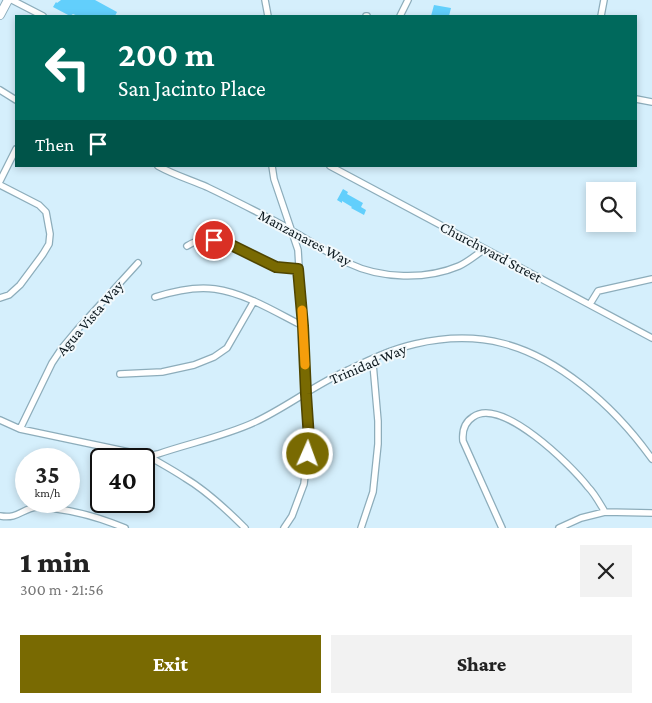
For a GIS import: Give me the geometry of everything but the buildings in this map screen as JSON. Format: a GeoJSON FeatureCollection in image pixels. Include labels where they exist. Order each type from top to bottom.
{"type":"FeatureCollection","features":[{"type":"Feature","properties":{"kind":"main road"},"geometry":{"type":"LineString","coordinates":[[0,15],[8,0]]}},
{"type":"Feature","properties":{"kind":"street"},"geometry":{"type":"LineString","coordinates":[[12,0],[41,15]]}},
{"type":"Feature","properties":{"kind":"street"},"geometry":{"type":"LineString","coordinates":[[265,0],[268,15]]}},
{"type":"Feature","properties":{"kind":"street"},"geometry":{"type":"LineString","coordinates":[[400,15],[408,0]]}},
{"type":"Feature","properties":{"kind":"street"},"geometry":{"type":"LineString","coordinates":[[601,15],[604,0]]}},
{"type":"Feature","properties":{"kind":"street"},"geometry":{"type":"LineString","coordinates":[[0,90],[15,99]]}},
{"type":"Feature","properties":{"kind":"street"},"geometry":{"type":"LineString","coordinates":[[637,99],[652,102]]}},
{"type":"Feature","properties":{"kind":"street"},"geometry":{"type":"LineString","coordinates":[[0,181],[15,151]]}},
{"type":"Feature","properties":{"kind":"street","name":"Manzanares Way"},"geometry":{"type":"LineString","coordinates":[[160,167],[292,229],[350,264],[380,273],[416,276],[439,272],[460,266],[485,249]]}},
{"type":"Feature","properties":{"kind":"street"},"geometry":{"type":"LineString","coordinates":[[272,167],[274,179],[298,250],[309,439],[304,484],[292,516],[284,528]]}},
{"type":"Feature","properties":{"kind":"street","name":"Churchward Street"},"geometry":{"type":"LineString","coordinates":[[332,167],[652,338]]}},
{"type":"Feature","properties":{"kind":"street"},"geometry":{"type":"LineString","coordinates":[[0,185],[39,205],[46,212],[50,234],[43,254],[20,285],[9,294],[0,298]]}},
{"type":"Feature","properties":{"kind":"street"},"geometry":{"type":"LineString","coordinates":[[187,246],[195,241],[214,240],[225,242],[276,267],[298,269]]}},
{"type":"Feature","properties":{"kind":"street","name":"Agua Vista Way"},"geometry":{"type":"LineString","coordinates":[[20,429],[52,363],[62,348],[76,330],[138,263]]}},
{"type":"Feature","properties":{"kind":"street"},"geometry":{"type":"LineString","coordinates":[[590,304],[598,291],[652,279]]}},
{"type":"Feature","properties":{"kind":"street"},"geometry":{"type":"LineString","coordinates":[[155,298],[171,292],[195,288],[216,289],[240,295],[303,326]]}},
{"type":"Feature","properties":{"kind":"street"},"geometry":{"type":"LineString","coordinates":[[120,374],[162,372],[194,365],[214,357],[227,348],[254,302]]}},
{"type":"Feature","properties":{"kind":"street","name":"Trinidad Way"},"geometry":{"type":"LineString","coordinates":[[155,455],[218,436],[254,422],[293,402],[346,370],[394,350],[414,344],[441,340],[478,339],[518,347],[554,364],[610,409],[638,440],[652,459]]}},
{"type":"Feature","properties":{"kind":"street"},"geometry":{"type":"LineString","coordinates":[[361,528],[373,492],[378,444],[374,358]]}},
{"type":"Feature","properties":{"kind":"street"},"geometry":{"type":"LineString","coordinates":[[502,528],[463,441],[463,431],[467,423],[473,416],[481,413],[498,415],[524,429],[539,440],[565,461],[590,488],[605,512]]}},
{"type":"Feature","properties":{"kind":"street","name":"Trinidad Way"},"geometry":{"type":"LineString","coordinates":[[0,420],[20,429],[110,448]]}},
{"type":"Feature","properties":{"kind":"street"},"geometry":{"type":"LineString","coordinates":[[155,460],[199,487],[225,508],[245,528]]}},
{"type":"Feature","properties":{"kind":"street"},"geometry":{"type":"LineString","coordinates":[[0,516],[9,518],[40,506],[101,518],[125,528]]}},
{"type":"Feature","properties":{"kind":"street"},"geometry":{"type":"LineString","coordinates":[[559,528],[582,518],[605,512],[652,513]]}},
{"type":"Feature","properties":{"kind":"slow traffic"},"geometry":{"type":"LineString","coordinates":[[302,310],[305,365]]}},
{"type":"Feature","properties":{"kind":"route"},"geometry":{"type":"LineString","coordinates":[[214,240],[225,242],[276,267],[298,269],[303,326],[309,439],[308,454]]}}]}
